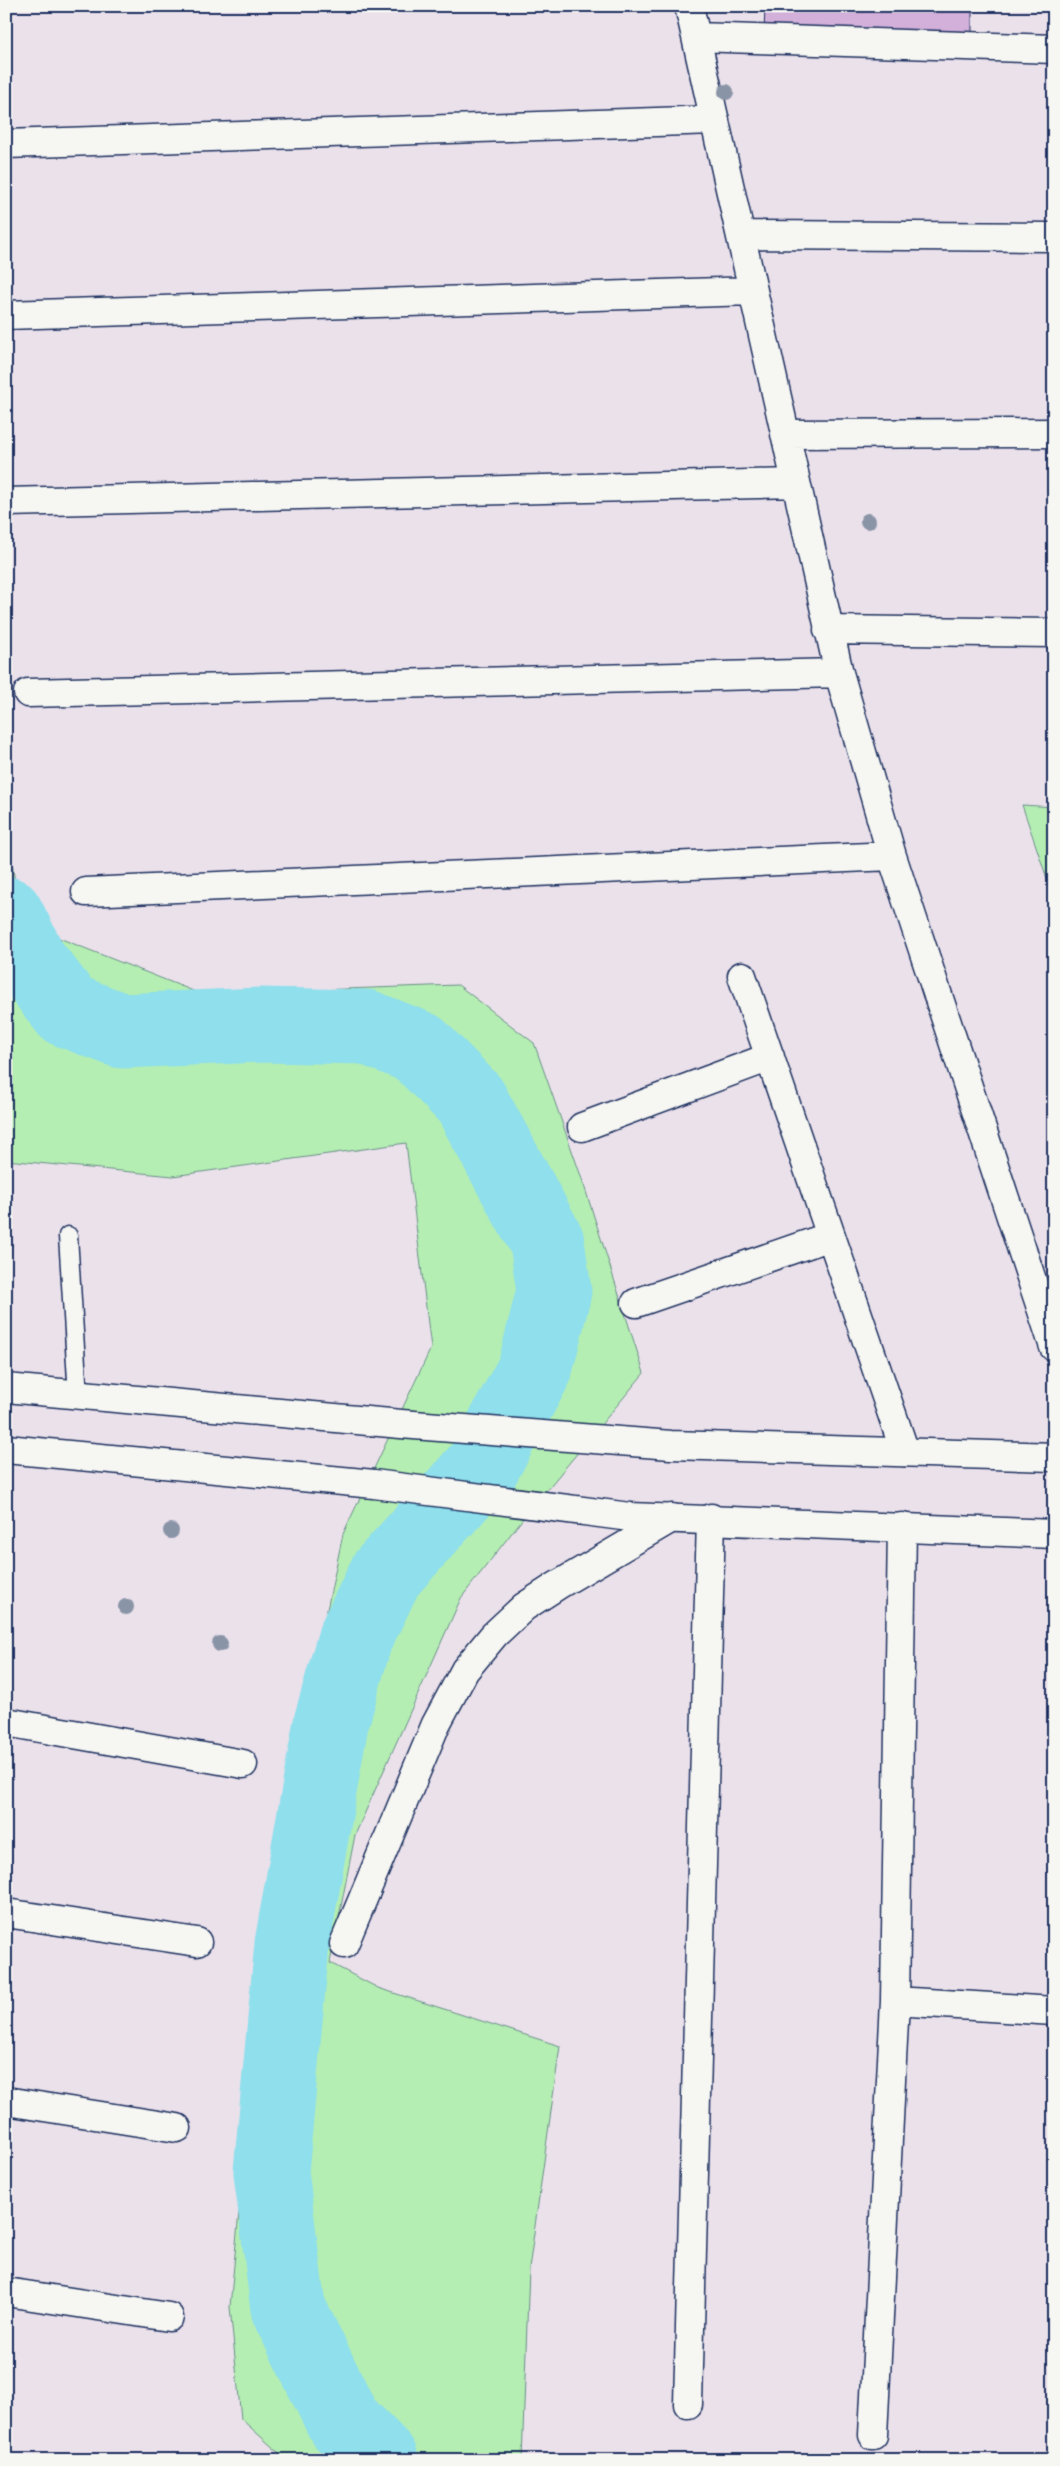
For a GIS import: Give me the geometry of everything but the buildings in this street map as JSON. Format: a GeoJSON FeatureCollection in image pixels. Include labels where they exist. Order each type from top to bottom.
{"type":"FeatureCollection","features":[{"type":"Feature","properties":{"kind":"street"},"geometry":{"type":"LineString","coordinates":[[689,6],[839,673],[892,856],[1054,1347]]}},
{"type":"Feature","properties":{"kind":"street"},"geometry":{"type":"LineString","coordinates":[[697,37],[1054,49]]}},
{"type":"Feature","properties":{"kind":"street"},"geometry":{"type":"LineString","coordinates":[[6,144],[715,120]]}},
{"type":"Feature","properties":{"kind":"street"},"geometry":{"type":"LineString","coordinates":[[741,235],[1054,237]]}},
{"type":"Feature","properties":{"kind":"street"},"geometry":{"type":"LineString","coordinates":[[6,315],[752,291]]}},
{"type":"Feature","properties":{"kind":"street"},"geometry":{"type":"LineString","coordinates":[[785,434],[1054,433]]}},
{"type":"Feature","properties":{"kind":"street"},"geometry":{"type":"LineString","coordinates":[[6,502],[796,483]]}},
{"type":"Feature","properties":{"kind":"street"},"geometry":{"type":"LineString","coordinates":[[828,630],[1054,633]]}},
{"type":"Feature","properties":{"kind":"street"},"geometry":{"type":"LineString","coordinates":[[28,693],[839,673]]}},
{"type":"Feature","properties":{"kind":"street"},"geometry":{"type":"LineString","coordinates":[[86,892],[892,856]]}},
{"type":"Feature","properties":{"kind":"street"},"geometry":{"type":"LineString","coordinates":[[742,976],[905,1452]]}},
{"type":"Feature","properties":{"kind":"street"},"geometry":{"type":"LineString","coordinates":[[582,1127],[770,1057]]}},
{"type":"Feature","properties":{"kind":"street"},"geometry":{"type":"LineString","coordinates":[[636,1303],[831,1236]]}},
{"type":"Feature","properties":{"kind":"street"},"geometry":{"type":"LineString","coordinates":[[6,1388],[402,1424],[671,1445],[1054,1457]]}},
{"type":"Feature","properties":{"kind":"street"},"geometry":{"type":"LineString","coordinates":[[6,1449],[374,1484],[630,1517],[711,1518],[1054,1534]]}},
{"type":"Feature","properties":{"kind":"street"},"geometry":{"type":"LineString","coordinates":[[344,1944],[436,1724],[465,1670],[494,1635],[524,1608],[558,1584],[672,1518]]}},
{"type":"Feature","properties":{"kind":"street"},"geometry":{"type":"LineString","coordinates":[[688,2404],[711,1518]]}},
{"type":"Feature","properties":{"kind":"street"},"geometry":{"type":"LineString","coordinates":[[873,2435],[895,2001],[902,1527]]}},
{"type":"Feature","properties":{"kind":"street"},"geometry":{"type":"LineString","coordinates":[[6,1722],[243,1764]]}},
{"type":"Feature","properties":{"kind":"street"},"geometry":{"type":"LineString","coordinates":[[6,1913],[197,1942]]}},
{"type":"Feature","properties":{"kind":"street"},"geometry":{"type":"LineString","coordinates":[[895,2001],[1054,2011]]}},
{"type":"Feature","properties":{"kind":"street"},"geometry":{"type":"LineString","coordinates":[[6,2101],[176,2128]]}},
{"type":"Feature","properties":{"kind":"street"},"geometry":{"type":"LineString","coordinates":[[6,2292],[169,2317]]}},
{"type":"Feature","properties":{"kind":"lane"},"geometry":{"type":"LineString","coordinates":[[68,1236],[78,1396]]}},
{"type":"Feature","properties":{"kind":"green space"},"geometry":{"type":"Polygon","coordinates":[[[1022,805],[1054,807],[1054,899],[1022,805]]]}},
{"type":"Feature","properties":{"kind":"green space"},"geometry":{"type":"Polygon","coordinates":[[[6,830],[18,898],[59,938],[201,994],[458,985],[534,1043],[582,1179],[644,1373],[521,1521],[461,1598],[355,1835],[330,1963],[378,1988],[560,2046],[529,2269],[522,2460],[287,2460],[241,2419],[230,2307],[271,1875],[343,1534],[431,1348],[406,1143],[173,1176],[6,1160],[6,830]]]}},
{"type":"Feature","properties":{"kind":"waterway"},"geometry":{"type":"LineString","coordinates":[[6,914],[30,962],[67,1010],[122,1031],[261,1025],[366,1027],[419,1048],[470,1100],[547,1242],[554,1291],[535,1369],[482,1467],[386,1574],[355,1638],[331,1723],[292,1944],[271,2172],[288,2308],[343,2421],[381,2460]]}}]}
